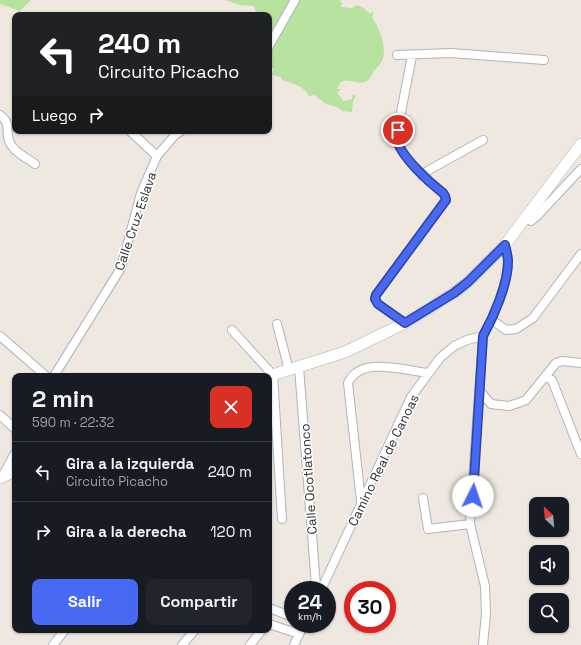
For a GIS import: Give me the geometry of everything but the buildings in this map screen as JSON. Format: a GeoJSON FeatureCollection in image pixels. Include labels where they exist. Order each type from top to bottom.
{"type":"FeatureCollection","features":[{"type":"Feature","properties":{"kind":"main road"},"geometry":{"type":"LineString","coordinates":[[272,375],[345,352],[405,323],[454,293],[468,282],[505,245],[581,144]]}},
{"type":"Feature","properties":{"kind":"main road"},"geometry":{"type":"LineString","coordinates":[[1,478],[12,472]]}},
{"type":"Feature","properties":{"kind":"street"},"geometry":{"type":"LineString","coordinates":[[272,41],[295,0]]}},
{"type":"Feature","properties":{"kind":"street"},"geometry":{"type":"LineString","coordinates":[[397,55],[412,56],[451,53],[544,60]]}},
{"type":"Feature","properties":{"kind":"street"},"geometry":{"type":"LineString","coordinates":[[405,323],[378,304],[375,299],[376,295],[446,200],[445,196],[422,176],[399,146],[396,138],[412,56]]}},
{"type":"Feature","properties":{"kind":"street"},"geometry":{"type":"LineString","coordinates":[[0,115],[5,119],[8,126],[9,142],[12,147],[35,164]]}},
{"type":"Feature","properties":{"kind":"street"},"geometry":{"type":"LineString","coordinates":[[133,134],[157,156]]}},
{"type":"Feature","properties":{"kind":"street","name":"Calle Cruz Eslava"},"geometry":{"type":"LineString","coordinates":[[56,373],[121,268],[141,193],[157,156],[174,134]]}},
{"type":"Feature","properties":{"kind":"street"},"geometry":{"type":"LineString","coordinates":[[422,176],[429,170],[483,140]]}},
{"type":"Feature","properties":{"kind":"street"},"geometry":{"type":"LineString","coordinates":[[525,218],[531,221],[538,216],[581,169]]}},
{"type":"Feature","properties":{"kind":"street"},"geometry":{"type":"LineString","coordinates":[[483,645],[486,614],[485,586],[470,524],[483,336],[492,320],[507,277],[508,260],[505,245]]}},
{"type":"Feature","properties":{"kind":"street"},"geometry":{"type":"LineString","coordinates":[[492,320],[506,330],[516,329],[533,318],[581,254]]}},
{"type":"Feature","properties":{"kind":"street","name":"Calle Ocotlatonco"},"geometry":{"type":"LineString","coordinates":[[276,324],[294,368],[315,581]]}},
{"type":"Feature","properties":{"kind":"street"},"geometry":{"type":"LineString","coordinates":[[232,330],[269,373]]}},
{"type":"Feature","properties":{"kind":"street"},"geometry":{"type":"LineString","coordinates":[[0,336],[43,373]]}},
{"type":"Feature","properties":{"kind":"street","name":"Camino Real de Canoas"},"geometry":{"type":"LineString","coordinates":[[325,581],[411,398],[440,358],[454,346],[467,340],[483,336]]}},
{"type":"Feature","properties":{"kind":"street"},"geometry":{"type":"LineString","coordinates":[[480,391],[491,404],[509,406],[526,400],[556,363],[562,361],[581,363]]}},
{"type":"Feature","properties":{"kind":"street"},"geometry":{"type":"LineString","coordinates":[[361,502],[348,383],[351,376],[360,370],[389,367],[414,372],[429,372]]}},
{"type":"Feature","properties":{"kind":"street"},"geometry":{"type":"LineString","coordinates":[[546,377],[552,380],[581,454]]}},
{"type":"Feature","properties":{"kind":"street"},"geometry":{"type":"LineString","coordinates":[[272,388],[282,519]]}},
{"type":"Feature","properties":{"kind":"street"},"geometry":{"type":"LineString","coordinates":[[0,414],[12,426]]}},
{"type":"Feature","properties":{"kind":"street"},"geometry":{"type":"LineString","coordinates":[[1,478],[12,458]]}},
{"type":"Feature","properties":{"kind":"street"},"geometry":{"type":"LineString","coordinates":[[423,498],[428,529],[470,524]]}},
{"type":"Feature","properties":{"kind":"street"},"geometry":{"type":"LineString","coordinates":[[272,609],[284,614]]}},
{"type":"Feature","properties":{"kind":"street"},"geometry":{"type":"LineString","coordinates":[[272,625],[299,634],[294,645]]}},
{"type":"Feature","properties":{"kind":"street"},"geometry":{"type":"LineString","coordinates":[[53,645],[63,633]]}},
{"type":"Feature","properties":{"kind":"street"},"geometry":{"type":"LineString","coordinates":[[182,645],[192,633]]}},
{"type":"Feature","properties":{"kind":"street"},"geometry":{"type":"LineString","coordinates":[[250,645],[260,633]]}},
{"type":"Feature","properties":{"kind":"green space"},"geometry":{"type":"Polygon","coordinates":[[[0,0],[31,0],[19,12],[0,4],[0,0]]]}},
{"type":"Feature","properties":{"kind":"green space"},"geometry":{"type":"Polygon","coordinates":[[[225,0],[340,0],[342,4],[341,7],[352,8],[357,5],[364,8],[370,14],[374,11],[372,17],[380,32],[384,50],[382,61],[370,78],[366,81],[358,83],[344,81],[341,82],[337,89],[342,89],[337,92],[343,101],[352,99],[353,94],[356,96],[353,101],[352,112],[343,111],[337,107],[326,104],[314,95],[309,96],[301,87],[282,80],[281,77],[272,75],[274,69],[272,68],[272,12],[256,12],[254,6],[240,5],[225,0]]]}},
{"type":"Feature","properties":{"kind":"route"},"geometry":{"type":"LineString","coordinates":[[398,130],[396,138],[399,146],[422,176],[443,193],[446,200],[376,295],[375,299],[378,304],[405,323],[454,293],[468,282],[505,245],[508,260],[507,277],[492,320],[483,336],[473,496]]}}]}
